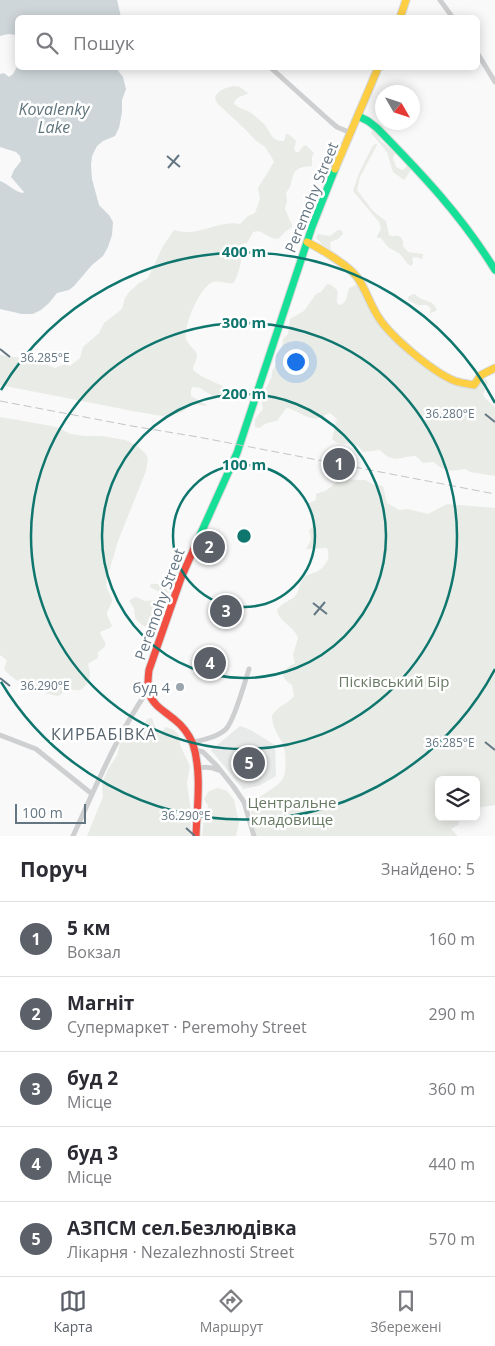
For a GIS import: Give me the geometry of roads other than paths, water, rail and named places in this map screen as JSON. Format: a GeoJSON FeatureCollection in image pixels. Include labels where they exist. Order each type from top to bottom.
{"type":"FeatureCollection","features":[{"type":"Feature","properties":{"kind":"street"},"geometry":{"type":"LineString","coordinates":[[401,15],[406,0]]}},
{"type":"Feature","properties":{"kind":"street"},"geometry":{"type":"LineString","coordinates":[[440,0],[451,15]]}},
{"type":"Feature","properties":{"kind":"street"},"geometry":{"type":"LineString","coordinates":[[480,57],[495,82]]}},
{"type":"Feature","properties":{"kind":"street"},"geometry":{"type":"LineString","coordinates":[[273,70],[331,122],[351,133]]}},
{"type":"Feature","properties":{"kind":"street","name":"Peremohy Street"},"geometry":{"type":"LineString","coordinates":[[73,836],[128,721],[148,690],[148,676],[157,644],[190,557],[238,453],[253,400],[307,242],[377,70]]}},
{"type":"Feature","properties":{"kind":"street"},"geometry":{"type":"LineString","coordinates":[[358,116],[377,128],[428,180],[473,235],[495,270]]}},
{"type":"Feature","properties":{"kind":"street"},"geometry":{"type":"LineString","coordinates":[[307,242],[318,247],[356,276],[379,318],[388,330],[444,375],[454,380],[474,385],[481,376],[495,368]]}},
{"type":"Feature","properties":{"kind":"street"},"geometry":{"type":"LineString","coordinates":[[192,742],[218,735],[228,727],[249,669]]}},
{"type":"Feature","properties":{"kind":"street"},"geometry":{"type":"LineString","coordinates":[[148,690],[150,697],[156,705],[188,732],[195,750],[197,769],[196,836]]}},
{"type":"Feature","properties":{"kind":"street"},"geometry":{"type":"LineString","coordinates":[[0,735],[36,749],[92,794]]}},
{"type":"Feature","properties":{"kind":"street"},"geometry":{"type":"LineString","coordinates":[[195,750],[203,752],[244,802],[254,836]]}},
{"type":"Feature","properties":{"kind":"street"},"geometry":{"type":"LineString","coordinates":[[197,769],[204,767],[221,772]]}},
{"type":"Feature","properties":{"kind":"water"},"geometry":{"type":"Polygon","coordinates":[[[0,0],[117,0],[121,15],[15,15],[15,35],[0,36],[0,0]]]}},
{"type":"Feature","properties":{"kind":"water","name":"Kovalenky Lake"},"geometry":{"type":"Polygon","coordinates":[[[15,70],[118,70],[123,77],[126,89],[122,100],[119,128],[115,136],[97,146],[92,156],[92,179],[99,205],[113,222],[112,235],[108,247],[103,256],[92,265],[74,286],[69,290],[57,293],[41,310],[33,314],[22,314],[0,309],[0,181],[17,191],[24,192],[11,177],[21,161],[20,156],[16,152],[0,147],[0,74],[4,73],[9,77],[15,70]]]}},
{"type":"Feature","properties":{"kind":"railway"},"geometry":{"type":"LineString","coordinates":[[0,401],[495,494]]}},
{"type":"Feature","properties":{"kind":"place","name":"5 км"},"geometry":{"type":"Point","coordinates":[339,464]}},
{"type":"Feature","properties":{"kind":"place","name":"Магніт"},"geometry":{"type":"Point","coordinates":[209,547]}},
{"type":"Feature","properties":{"kind":"place","name":"буд 2"},"geometry":{"type":"Point","coordinates":[226,611]}},
{"type":"Feature","properties":{"kind":"place","name":"буд 3"},"geometry":{"type":"Point","coordinates":[210,663]}},
{"type":"Feature","properties":{"kind":"place","name":"буд 4"},"geometry":{"type":"Point","coordinates":[180,687]}},
{"type":"Feature","properties":{"kind":"place","name":"АЗПСМ сел.Безлюдівка"},"geometry":{"type":"Point","coordinates":[249,763]}},
{"type":"Feature","properties":{"kind":"district","name":"КИРБАБІВКА"},"geometry":{"type":"Point","coordinates":[104,734]}},
{"type":"Feature","properties":{"kind":"park label","name":"Пісківський Бір"},"geometry":{"type":"Point","coordinates":[394,681]}},
{"type":"Feature","properties":{"kind":"park label","name":"Центральне кладовище"},"geometry":{"type":"Point","coordinates":[292,810]}}]}
